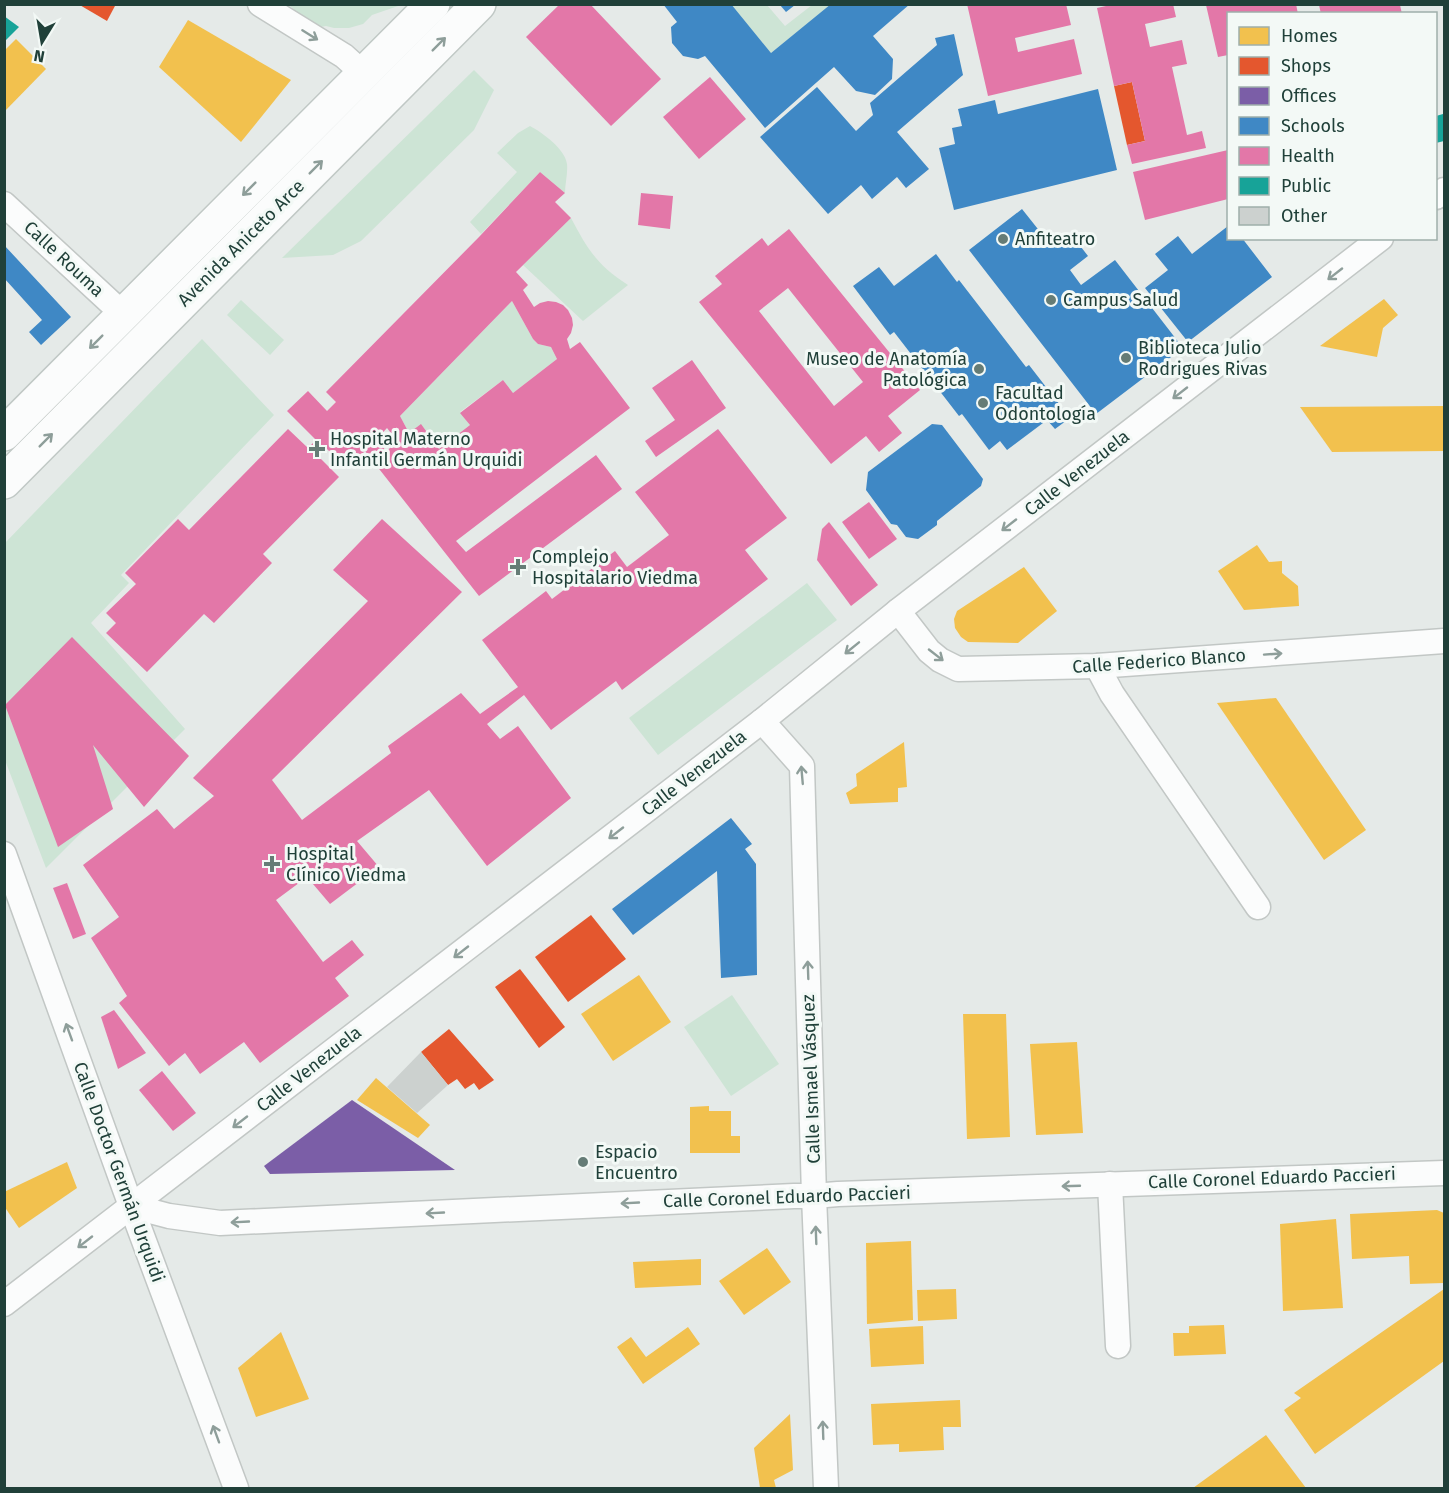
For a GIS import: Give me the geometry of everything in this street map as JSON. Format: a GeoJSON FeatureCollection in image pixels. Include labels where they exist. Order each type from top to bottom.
{"type":"FeatureCollection","features":[{"type":"Feature","properties":{"kind":"main road","name":"Avenida Aniceto Arce"},"geometry":{"type":"LineString","coordinates":[[4,434],[433,4]]}},
{"type":"Feature","properties":{"kind":"main road","name":"Avenida Aniceto Arce"},"geometry":{"type":"LineString","coordinates":[[4,482],[479,4]]}},
{"type":"Feature","properties":{"kind":"street"},"geometry":{"type":"LineString","coordinates":[[260,4],[344,56],[364,74]]}},
{"type":"Feature","properties":{"kind":"street","name":"Calle Rouma"},"geometry":{"type":"LineString","coordinates":[[4,204],[123,314]]}},
{"type":"Feature","properties":{"kind":"street","name":"Calle Venezuela"},"geometry":{"type":"LineString","coordinates":[[4,1304],[762,720],[898,611],[1378,240]]}},
{"type":"Feature","properties":{"kind":"street","name":"Calle Federico Blanco"},"geometry":{"type":"LineString","coordinates":[[898,611],[929,651],[940,660],[958,669],[1097,666],[1444,641]]}},
{"type":"Feature","properties":{"kind":"street"},"geometry":{"type":"LineString","coordinates":[[1097,666],[1112,694],[1258,907]]}},
{"type":"Feature","properties":{"kind":"street","name":"Calle Ismael Vásquez"},"geometry":{"type":"LineString","coordinates":[[762,720],[802,766],[814,1196],[826,1488]]}},
{"type":"Feature","properties":{"kind":"street","name":"Calle Doctor Germán Urquidi"},"geometry":{"type":"LineString","coordinates":[[4,854],[236,1488]]}},
{"type":"Feature","properties":{"kind":"street","name":"Calle Coronel Eduardo Paccieri"},"geometry":{"type":"LineString","coordinates":[[131,1206],[169,1216],[220,1223],[838,1194],[1444,1173]]}},
{"type":"Feature","properties":{"kind":"street"},"geometry":{"type":"LineString","coordinates":[[1110,1184],[1118,1346]]}},
{"type":"Feature","properties":{"kind":"green space"},"geometry":{"type":"Polygon","coordinates":[[[288,5],[401,5],[372,15],[363,24],[349,28],[326,26],[315,28],[295,15],[293,8],[288,5]]]}},
{"type":"Feature","properties":{"kind":"green space"},"geometry":{"type":"Polygon","coordinates":[[[731,5],[767,5],[785,26],[812,5],[831,5],[771,53],[731,5]]]}},
{"type":"Feature","properties":{"kind":"green space"},"geometry":{"type":"Polygon","coordinates":[[[474,70],[494,90],[474,130],[361,241],[333,255],[282,258],[474,70]]]}},
{"type":"Feature","properties":{"kind":"green space"},"geometry":{"type":"Polygon","coordinates":[[[530,126],[553,142],[565,158],[567,167],[565,193],[540,172],[481,234],[470,222],[517,172],[497,153],[518,133],[530,126]]]}},
{"type":"Feature","properties":{"kind":"green space"},"geometry":{"type":"Polygon","coordinates":[[[571,218],[594,256],[608,271],[628,285],[583,321],[523,265],[571,218]]]}},
{"type":"Feature","properties":{"kind":"green space"},"geometry":{"type":"Polygon","coordinates":[[[241,300],[284,340],[270,355],[227,315],[241,300]]]}},
{"type":"Feature","properties":{"kind":"green space"},"geometry":{"type":"Polygon","coordinates":[[[512,301],[533,339],[538,344],[551,347],[557,359],[513,393],[503,380],[460,412],[470,425],[439,449],[421,425],[409,433],[400,416],[512,301]]]}},
{"type":"Feature","properties":{"kind":"green space"},"geometry":{"type":"Polygon","coordinates":[[[202,339],[274,415],[121,575],[129,583],[91,623],[185,729],[46,868],[5,760],[5,543],[202,339]]]}},
{"type":"Feature","properties":{"kind":"green space"},"geometry":{"type":"Polygon","coordinates":[[[807,583],[837,620],[658,755],[629,718],[807,583]]]}},
{"type":"Feature","properties":{"kind":"green space"},"geometry":{"type":"Polygon","coordinates":[[[732,995],[779,1064],[731,1096],[684,1027],[732,995]]]}},
{"type":"Feature","properties":{"kind":"building: Homes"},"geometry":{"type":"Polygon","coordinates":[[[188,20],[291,80],[241,142],[159,67],[188,20]]]}},
{"type":"Feature","properties":{"kind":"building: Homes"},"geometry":{"type":"Polygon","coordinates":[[[16,39],[46,69],[4,112],[4,51],[16,39]]]}},
{"type":"Feature","properties":{"kind":"building: Homes"},"geometry":{"type":"Polygon","coordinates":[[[1384,299],[1398,315],[1383,328],[1377,357],[1320,346],[1384,299]]]}},
{"type":"Feature","properties":{"kind":"building: Homes"},"geometry":{"type":"Polygon","coordinates":[[[1444,406],[1444,451],[1332,452],[1300,407],[1444,406]]]}},
{"type":"Feature","properties":{"kind":"building: Homes"},"geometry":{"type":"Polygon","coordinates":[[[1257,545],[1269,562],[1282,561],[1282,573],[1298,586],[1299,606],[1244,610],[1218,571],[1257,545]]]}},
{"type":"Feature","properties":{"kind":"building: Homes"},"geometry":{"type":"Polygon","coordinates":[[[1024,567],[1057,611],[1018,643],[968,642],[961,637],[955,628],[954,619],[957,611],[1024,567]]]}},
{"type":"Feature","properties":{"kind":"building: Homes"},"geometry":{"type":"Polygon","coordinates":[[[1276,698],[1366,830],[1324,860],[1217,703],[1276,698]]]}},
{"type":"Feature","properties":{"kind":"building: Homes"},"geometry":{"type":"Polygon","coordinates":[[[904,742],[907,787],[898,788],[898,802],[850,804],[846,793],[857,786],[856,774],[904,742]]]}},
{"type":"Feature","properties":{"kind":"building: Homes"},"geometry":{"type":"Polygon","coordinates":[[[639,975],[671,1022],[613,1061],[581,1014],[639,975]]]}},
{"type":"Feature","properties":{"kind":"building: Homes"},"geometry":{"type":"Polygon","coordinates":[[[963,1014],[1006,1014],[1010,1137],[967,1139],[963,1014]]]}},
{"type":"Feature","properties":{"kind":"building: Homes"},"geometry":{"type":"Polygon","coordinates":[[[1077,1042],[1083,1133],[1036,1135],[1030,1044],[1077,1042]]]}},
{"type":"Feature","properties":{"kind":"building: Homes"},"geometry":{"type":"Polygon","coordinates":[[[376,1078],[430,1125],[418,1138],[357,1100],[376,1078]]]}},
{"type":"Feature","properties":{"kind":"building: Homes"},"geometry":{"type":"Polygon","coordinates":[[[709,1106],[709,1111],[731,1111],[731,1136],[740,1136],[740,1153],[690,1153],[690,1107],[709,1106]]]}},
{"type":"Feature","properties":{"kind":"building: Homes"},"geometry":{"type":"Polygon","coordinates":[[[67,1162],[77,1188],[19,1228],[4,1206],[4,1192],[67,1162]]]}},
{"type":"Feature","properties":{"kind":"building: Homes"},"geometry":{"type":"Polygon","coordinates":[[[1437,1210],[1444,1213],[1444,1283],[1410,1284],[1409,1256],[1352,1259],[1350,1214],[1437,1210]]]}},
{"type":"Feature","properties":{"kind":"building: Homes"},"geometry":{"type":"Polygon","coordinates":[[[1336,1219],[1343,1308],[1283,1311],[1280,1224],[1336,1219]]]}},
{"type":"Feature","properties":{"kind":"building: Homes"},"geometry":{"type":"Polygon","coordinates":[[[911,1241],[913,1320],[867,1324],[866,1243],[911,1241]]]}},
{"type":"Feature","properties":{"kind":"building: Homes"},"geometry":{"type":"Polygon","coordinates":[[[767,1248],[791,1282],[744,1315],[719,1281],[767,1248]]]}},
{"type":"Feature","properties":{"kind":"building: Homes"},"geometry":{"type":"Polygon","coordinates":[[[701,1259],[701,1285],[635,1288],[633,1262],[701,1259]]]}},
{"type":"Feature","properties":{"kind":"building: Homes"},"geometry":{"type":"Polygon","coordinates":[[[956,1289],[957,1319],[918,1321],[917,1290],[956,1289]]]}},
{"type":"Feature","properties":{"kind":"building: Homes"},"geometry":{"type":"Polygon","coordinates":[[[1444,1289],[1444,1361],[1315,1454],[1284,1410],[1301,1398],[1294,1393],[1444,1289]]]}},
{"type":"Feature","properties":{"kind":"building: Homes"},"geometry":{"type":"Polygon","coordinates":[[[1224,1325],[1226,1354],[1174,1356],[1173,1333],[1189,1333],[1189,1326],[1224,1325]]]}},
{"type":"Feature","properties":{"kind":"building: Homes"},"geometry":{"type":"Polygon","coordinates":[[[923,1326],[924,1364],[871,1367],[869,1329],[923,1326]]]}},
{"type":"Feature","properties":{"kind":"building: Homes"},"geometry":{"type":"Polygon","coordinates":[[[688,1327],[700,1344],[643,1384],[617,1347],[631,1337],[646,1357],[688,1327]]]}},
{"type":"Feature","properties":{"kind":"building: Homes"},"geometry":{"type":"Polygon","coordinates":[[[281,1332],[309,1399],[256,1417],[238,1368],[281,1332]]]}},
{"type":"Feature","properties":{"kind":"building: Homes"},"geometry":{"type":"Polygon","coordinates":[[[960,1400],[961,1427],[943,1427],[944,1450],[899,1452],[899,1444],[873,1445],[871,1404],[960,1400]]]}},
{"type":"Feature","properties":{"kind":"building: Homes"},"geometry":{"type":"Polygon","coordinates":[[[790,1414],[793,1470],[774,1480],[776,1488],[760,1488],[754,1448],[790,1414]]]}},
{"type":"Feature","properties":{"kind":"building: Homes"},"geometry":{"type":"Polygon","coordinates":[[[1266,1435],[1306,1488],[1193,1488],[1266,1435]]]}},
{"type":"Feature","properties":{"kind":"building: Shops"},"geometry":{"type":"Polygon","coordinates":[[[78,4],[116,4],[107,21],[78,4]]]}},
{"type":"Feature","properties":{"kind":"building: Shops"},"geometry":{"type":"Polygon","coordinates":[[[1132,82],[1145,141],[1127,145],[1114,86],[1132,82]]]}},
{"type":"Feature","properties":{"kind":"building: Shops"},"geometry":{"type":"Polygon","coordinates":[[[591,915],[626,959],[568,1002],[535,957],[591,915]]]}},
{"type":"Feature","properties":{"kind":"building: Shops"},"geometry":{"type":"Polygon","coordinates":[[[520,969],[565,1027],[539,1048],[495,987],[520,969]]]}},
{"type":"Feature","properties":{"kind":"building: Shops"},"geometry":{"type":"Polygon","coordinates":[[[449,1029],[494,1080],[479,1090],[474,1083],[465,1089],[457,1079],[448,1085],[421,1052],[449,1029]]]}},
{"type":"Feature","properties":{"kind":"building: Offices"},"geometry":{"type":"Polygon","coordinates":[[[352,1100],[455,1170],[270,1174],[264,1166],[352,1100]]]}},
{"type":"Feature","properties":{"kind":"building: Schools"},"geometry":{"type":"Polygon","coordinates":[[[663,4],[731,4],[771,53],[831,4],[910,4],[873,36],[893,59],[892,79],[875,95],[856,91],[834,67],[765,128],[705,56],[698,59],[683,56],[672,43],[671,27],[677,22],[663,4]]]}},
{"type":"Feature","properties":{"kind":"building: Schools"},"geometry":{"type":"Polygon","coordinates":[[[780,5],[795,5],[786,12],[780,5]]]}},
{"type":"Feature","properties":{"kind":"building: Schools"},"geometry":{"type":"Polygon","coordinates":[[[954,34],[963,75],[897,132],[929,169],[906,188],[897,177],[872,199],[861,185],[828,214],[760,137],[817,87],[856,131],[873,115],[870,103],[937,45],[935,38],[954,34]]]}},
{"type":"Feature","properties":{"kind":"building: Schools"},"geometry":{"type":"Polygon","coordinates":[[[1098,89],[1117,170],[954,210],[939,148],[955,144],[952,128],[962,126],[958,109],[995,100],[998,114],[1098,89]]]}},
{"type":"Feature","properties":{"kind":"building: Schools"},"geometry":{"type":"Polygon","coordinates":[[[1022,209],[1053,248],[1071,234],[1088,256],[1070,270],[1081,285],[1115,260],[1183,348],[1096,414],[969,250],[1022,209]]]}},
{"type":"Feature","properties":{"kind":"building: Schools"},"geometry":{"type":"Polygon","coordinates":[[[1227,227],[1227,240],[1244,240],[1272,277],[1188,342],[1145,288],[1168,270],[1155,254],[1178,236],[1192,254],[1227,227]]]}},
{"type":"Feature","properties":{"kind":"building: Schools"},"geometry":{"type":"Polygon","coordinates":[[[4,245],[71,317],[41,345],[29,332],[42,320],[4,278],[4,245]]]}},
{"type":"Feature","properties":{"kind":"building: Schools"},"geometry":{"type":"Polygon","coordinates":[[[936,254],[1026,367],[1029,365],[1070,418],[1055,429],[1047,420],[1007,450],[1000,441],[989,450],[962,414],[959,416],[894,332],[890,335],[853,286],[879,267],[894,286],[936,254]]]}},
{"type":"Feature","properties":{"kind":"building: Schools","name":"Facultad Odontología"},"geometry":{"type":"Polygon","coordinates":[[[932,424],[942,425],[983,479],[981,486],[937,521],[937,525],[918,539],[906,537],[897,525],[891,524],[866,490],[868,472],[932,424]]]}},
{"type":"Feature","properties":{"kind":"building: Schools"},"geometry":{"type":"Polygon","coordinates":[[[731,818],[752,844],[745,849],[756,864],[757,975],[721,978],[717,871],[633,935],[612,909],[731,818]]]}},
{"type":"Feature","properties":{"kind":"building: Health"},"geometry":{"type":"Polygon","coordinates":[[[560,4],[590,4],[661,79],[611,126],[526,37],[560,4]]]}},
{"type":"Feature","properties":{"kind":"building: Health"},"geometry":{"type":"Polygon","coordinates":[[[967,4],[1066,4],[1071,25],[1015,38],[1018,52],[1074,39],[1082,74],[988,96],[967,4]]]}},
{"type":"Feature","properties":{"kind":"building: Health"},"geometry":{"type":"Polygon","coordinates":[[[1115,4],[1173,4],[1176,17],[1145,24],[1150,47],[1182,40],[1187,64],[1172,67],[1187,135],[1202,131],[1206,148],[1132,164],[1127,145],[1145,141],[1132,82],[1114,86],[1097,8],[1115,4]]]}},
{"type":"Feature","properties":{"kind":"building: Health"},"geometry":{"type":"Polygon","coordinates":[[[1296,4],[1298,12],[1227,12],[1227,55],[1218,57],[1206,5],[1296,4]]]}},
{"type":"Feature","properties":{"kind":"building: Health"},"geometry":{"type":"Polygon","coordinates":[[[1319,5],[1400,5],[1402,12],[1321,12],[1319,5]]]}},
{"type":"Feature","properties":{"kind":"building: Health"},"geometry":{"type":"Polygon","coordinates":[[[710,77],[746,119],[699,159],[663,117],[710,77]]]}},
{"type":"Feature","properties":{"kind":"building: Health"},"geometry":{"type":"Polygon","coordinates":[[[1227,150],[1227,199],[1145,220],[1133,172],[1227,150]]]}},
{"type":"Feature","properties":{"kind":"building: Health","name":"Hospital Materno Infantil Germán Urquidi"},"geometry":{"type":"Polygon","coordinates":[[[540,172],[565,193],[555,202],[571,218],[516,272],[528,285],[523,290],[534,307],[548,301],[563,305],[568,310],[573,325],[567,339],[570,349],[580,342],[630,408],[456,541],[466,552],[596,455],[622,489],[479,596],[365,451],[347,469],[326,448],[318,456],[339,477],[263,554],[272,563],[214,623],[204,614],[147,672],[106,633],[116,623],[106,613],[136,584],[125,573],[178,519],[189,530],[288,429],[308,448],[316,440],[287,411],[308,391],[327,411],[336,402],[326,392],[540,172]],[[512,301],[400,416],[409,433],[421,424],[439,449],[470,425],[460,413],[503,380],[513,393],[557,359],[551,347],[538,344],[533,339],[512,301]],[[387,428],[377,439],[386,451],[398,442],[387,428]]]}},
{"type":"Feature","properties":{"kind":"building: Health"},"geometry":{"type":"Polygon","coordinates":[[[641,193],[673,196],[670,229],[638,225],[641,193]]]}},
{"type":"Feature","properties":{"kind":"building: Health"},"geometry":{"type":"Polygon","coordinates":[[[789,229],[920,390],[888,416],[902,433],[879,452],[866,436],[831,464],[699,302],[722,284],[715,276],[762,238],[768,246],[789,229]],[[788,288],[759,311],[834,406],[863,382],[788,288]]]}},
{"type":"Feature","properties":{"kind":"building: Health"},"geometry":{"type":"Polygon","coordinates":[[[692,360],[726,408],[656,457],[645,441],[675,420],[652,388],[692,360]]]}},
{"type":"Feature","properties":{"kind":"building: Health","name":"Hospital Clínico Viedma"},"geometry":{"type":"Polygon","coordinates":[[[718,429],[787,518],[745,550],[768,579],[622,690],[616,681],[551,730],[524,695],[487,724],[500,739],[518,726],[571,798],[487,866],[429,790],[357,841],[379,867],[330,904],[307,877],[276,900],[323,962],[352,940],[364,955],[335,978],[349,996],[260,1063],[244,1042],[200,1074],[185,1053],[169,1066],[119,1003],[127,996],[91,938],[119,917],[83,865],[157,809],[174,829],[214,796],[193,778],[368,601],[333,570],[382,519],[462,592],[272,780],[302,820],[391,753],[388,746],[461,693],[480,714],[518,687],[482,640],[546,591],[552,599],[615,551],[627,567],[669,535],[635,492],[718,429]]]}},
{"type":"Feature","properties":{"kind":"building: Health"},"geometry":{"type":"Polygon","coordinates":[[[869,502],[897,539],[869,559],[842,522],[869,502]]]}},
{"type":"Feature","properties":{"kind":"building: Health"},"geometry":{"type":"Polygon","coordinates":[[[829,522],[878,585],[851,606],[817,560],[822,529],[829,522]]]}},
{"type":"Feature","properties":{"kind":"building: Health"},"geometry":{"type":"Polygon","coordinates":[[[72,637],[189,756],[144,807],[93,745],[113,809],[58,847],[5,705],[72,637]]]}},
{"type":"Feature","properties":{"kind":"building: Health"},"geometry":{"type":"Polygon","coordinates":[[[67,883],[86,934],[73,939],[53,888],[67,883]]]}},
{"type":"Feature","properties":{"kind":"building: Health"},"geometry":{"type":"Polygon","coordinates":[[[114,1010],[146,1053],[118,1069],[101,1017],[114,1010]]]}},
{"type":"Feature","properties":{"kind":"building: Health"},"geometry":{"type":"Polygon","coordinates":[[[162,1071],[196,1113],[173,1131],[139,1090],[162,1071]]]}},
{"type":"Feature","properties":{"kind":"building: Public"},"geometry":{"type":"Polygon","coordinates":[[[4,16],[19,27],[4,42],[4,16]]]}},
{"type":"Feature","properties":{"kind":"building: Public"},"geometry":{"type":"Polygon","coordinates":[[[1444,115],[1444,141],[1437,143],[1437,116],[1444,115]]]}},
{"type":"Feature","properties":{"kind":"building: Other"},"geometry":{"type":"Polygon","coordinates":[[[421,1052],[448,1085],[417,1113],[387,1087],[421,1052]]]}},
{"type":"Feature","properties":{"kind":"place","name":"Anfiteatro"},"geometry":{"type":"Point","coordinates":[1003,239]}},
{"type":"Feature","properties":{"kind":"place","name":"Campus Salud"},"geometry":{"type":"Point","coordinates":[1051,300]}},
{"type":"Feature","properties":{"kind":"place","name":"Biblioteca Julio Rodrigues Rivas"},"geometry":{"type":"Point","coordinates":[1126,358]}},
{"type":"Feature","properties":{"kind":"place","name":"Museo de Anatomía Patológica"},"geometry":{"type":"Point","coordinates":[979,369]}},
{"type":"Feature","properties":{"kind":"place","name":"Facultad Odontología"},"geometry":{"type":"Point","coordinates":[983,403]}},
{"type":"Feature","properties":{"kind":"place","name":"Hospital Materno Infantil Germán Urquidi"},"geometry":{"type":"Point","coordinates":[317,449]}},
{"type":"Feature","properties":{"kind":"place","name":"Complejo Hospitalario Viedma"},"geometry":{"type":"Point","coordinates":[518,567]}},
{"type":"Feature","properties":{"kind":"place","name":"Hospital Clínico Viedma"},"geometry":{"type":"Point","coordinates":[272,864]}},
{"type":"Feature","properties":{"kind":"place","name":"Espacio Encuentro"},"geometry":{"type":"Point","coordinates":[583,1162]}}]}
